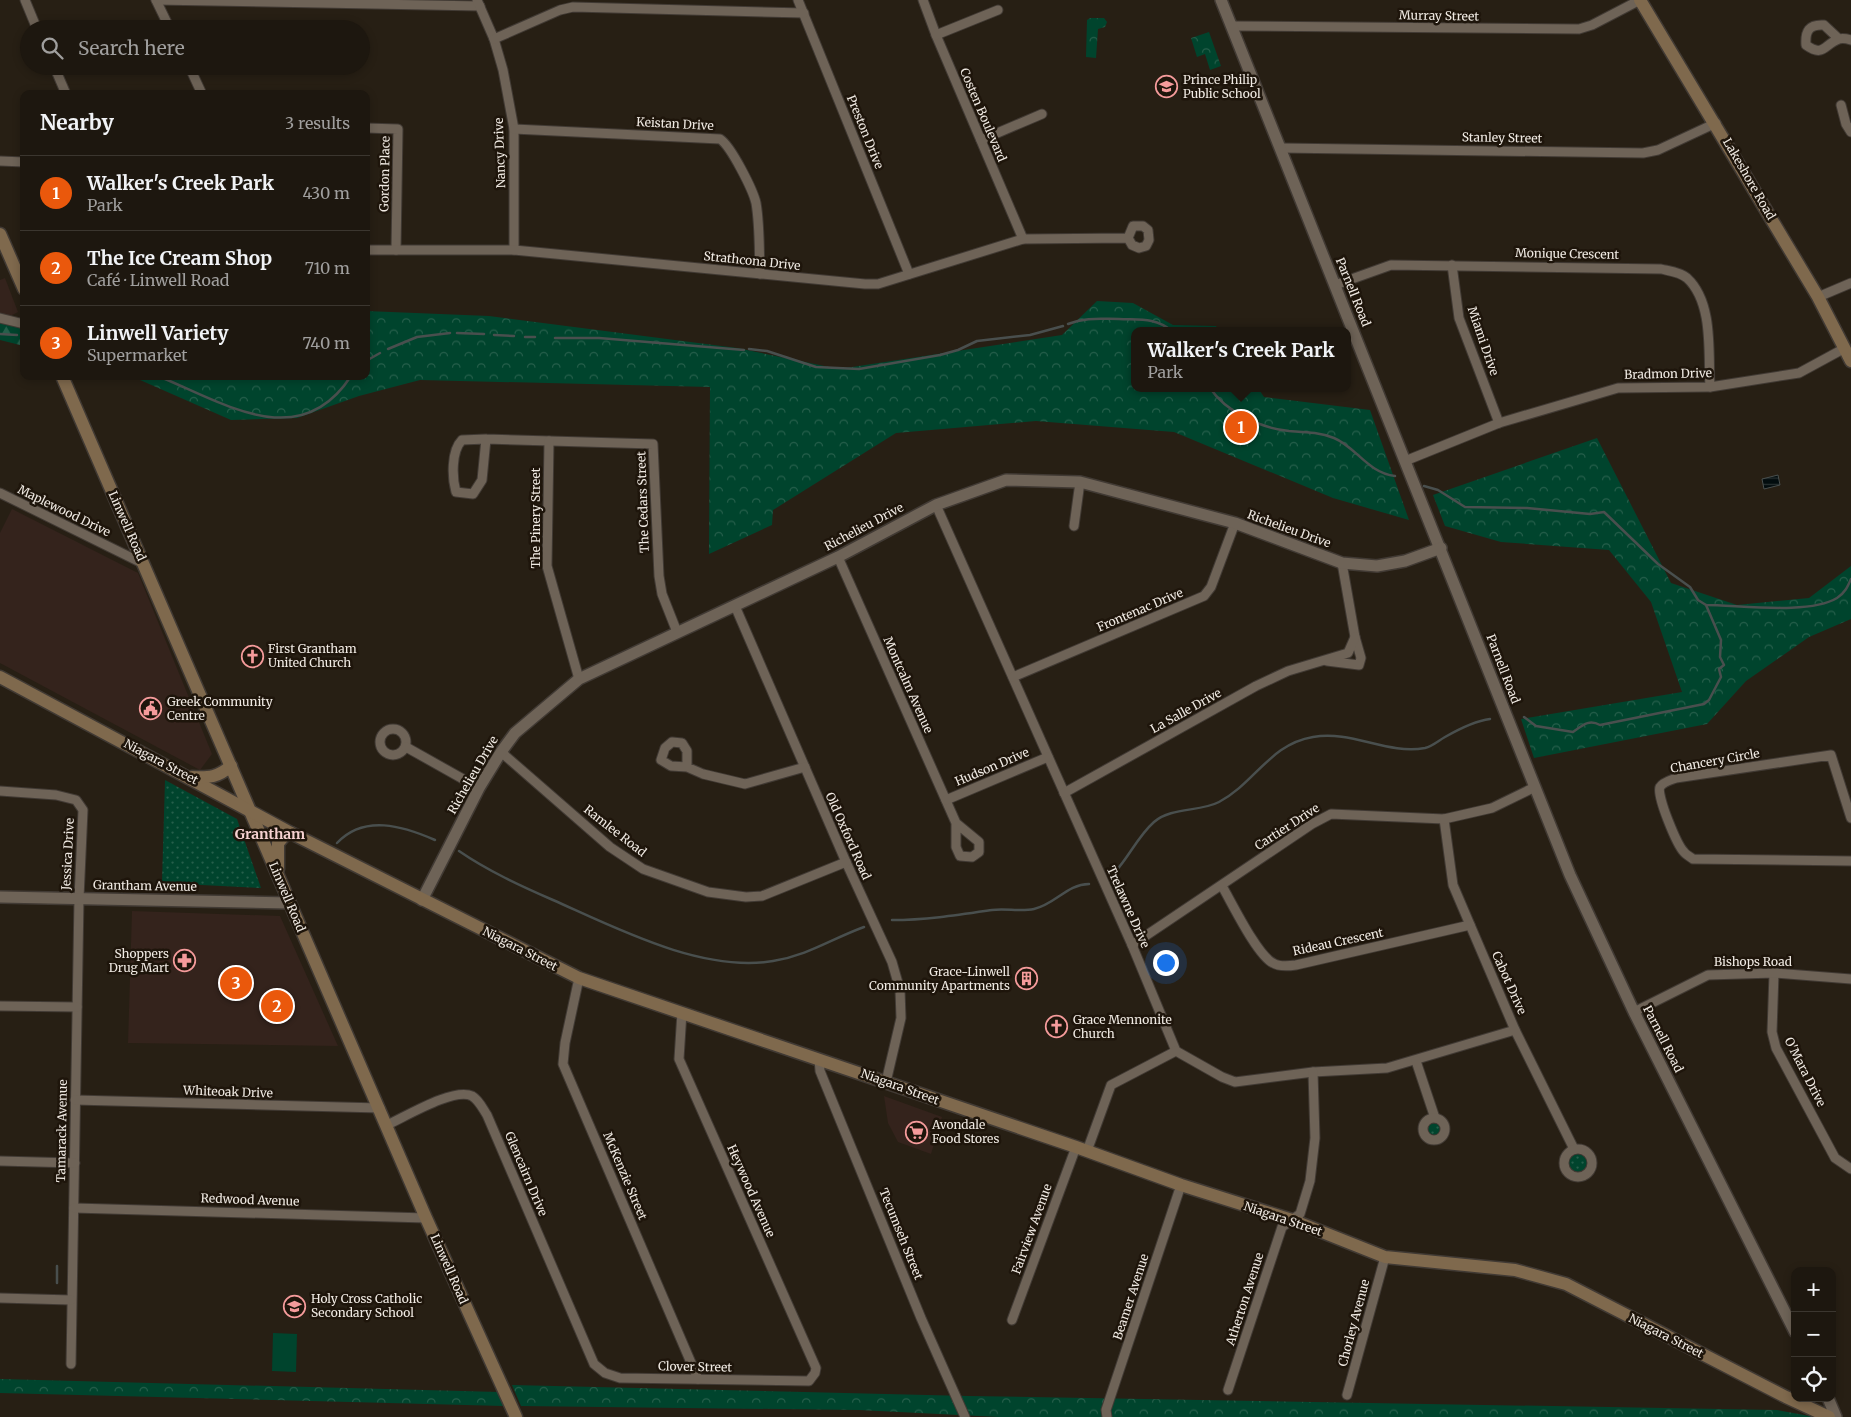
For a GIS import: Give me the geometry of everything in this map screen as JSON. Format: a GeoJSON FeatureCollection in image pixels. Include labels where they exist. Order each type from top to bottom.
{"type":"FeatureCollection","features":[{"type":"Feature","properties":{"kind":"main road","name":"Lakeshore Road"},"geometry":{"type":"LineString","coordinates":[[1640,0],[1716,123],[1818,297],[1851,362]]}},
{"type":"Feature","properties":{"kind":"main road"},"geometry":{"type":"LineString","coordinates":[[0,234],[20,280]]}},
{"type":"Feature","properties":{"kind":"main road","name":"Linwell Road"},"geometry":{"type":"LineString","coordinates":[[64,380],[426,1218],[516,1417]]}},
{"type":"Feature","properties":{"kind":"main road","name":"Niagara Street"},"geometry":{"type":"LineString","coordinates":[[0,677],[291,833],[579,978],[819,1058],[1181,1185],[1292,1220],[1385,1257],[1515,1270],[1566,1284],[1829,1417]]}},
{"type":"Feature","properties":{"kind":"main road"},"geometry":{"type":"LineString","coordinates":[[188,777],[211,778],[220,775],[231,766]]}},
{"type":"Feature","properties":{"kind":"main road"},"geometry":{"type":"LineString","coordinates":[[280,879],[277,860],[278,843],[284,836],[291,833]]}},
{"type":"Feature","properties":{"kind":"street"},"geometry":{"type":"LineString","coordinates":[[25,0],[33,20]]}},
{"type":"Feature","properties":{"kind":"street"},"geometry":{"type":"LineString","coordinates":[[166,20],[156,0],[478,3]]}},
{"type":"Feature","properties":{"kind":"street","name":"Preston Drive"},"geometry":{"type":"LineString","coordinates":[[798,0],[909,274]]}},
{"type":"Feature","properties":{"kind":"street","name":"Costen Boulevard"},"geometry":{"type":"LineString","coordinates":[[923,0],[936,35],[1023,239]]}},
{"type":"Feature","properties":{"kind":"street","name":"Parnell Road"},"geometry":{"type":"LineString","coordinates":[[1221,0],[1570,875],[1634,1012],[1791,1324]]}},
{"type":"Feature","properties":{"kind":"street","name":"Murray Street"},"geometry":{"type":"LineString","coordinates":[[1231,26],[1579,29],[1592,25],[1640,0]]}},
{"type":"Feature","properties":{"kind":"street","name":"Nancy Drive"},"geometry":{"type":"LineString","coordinates":[[478,3],[494,39],[503,70],[514,129],[514,250]]}},
{"type":"Feature","properties":{"kind":"street"},"geometry":{"type":"LineString","coordinates":[[494,39],[560,10],[573,7],[804,13]]}},
{"type":"Feature","properties":{"kind":"street"},"geometry":{"type":"LineString","coordinates":[[936,35],[998,10]]}},
{"type":"Feature","properties":{"kind":"street"},"geometry":{"type":"LineString","coordinates":[[1839,39],[1851,40]]}},
{"type":"Feature","properties":{"kind":"street"},"geometry":{"type":"LineString","coordinates":[[58,75],[64,90]]}},
{"type":"Feature","properties":{"kind":"street"},"geometry":{"type":"LineString","coordinates":[[193,75],[200,90]]}},
{"type":"Feature","properties":{"kind":"street"},"geometry":{"type":"LineString","coordinates":[[1841,105],[1846,124],[1851,132]]}},
{"type":"Feature","properties":{"kind":"street"},"geometry":{"type":"LineString","coordinates":[[981,140],[1042,114]]}},
{"type":"Feature","properties":{"kind":"street","name":"Stanley Street"},"geometry":{"type":"LineString","coordinates":[[1281,148],[1643,153],[1658,150],[1716,123]]}},
{"type":"Feature","properties":{"kind":"street","name":"Gordon Place"},"geometry":{"type":"LineString","coordinates":[[370,128],[398,129],[396,250]]}},
{"type":"Feature","properties":{"kind":"street","name":"Keistan Drive"},"geometry":{"type":"LineString","coordinates":[[514,129],[720,139],[725,142],[756,202],[760,274]]}},
{"type":"Feature","properties":{"kind":"street"},"geometry":{"type":"LineString","coordinates":[[0,162],[20,162]]}},
{"type":"Feature","properties":{"kind":"street","name":"Strathcona Drive"},"geometry":{"type":"LineString","coordinates":[[370,250],[514,250],[878,284],[1023,239],[1128,238]]}},
{"type":"Feature","properties":{"kind":"street","name":"Monique Crescent"},"geometry":{"type":"LineString","coordinates":[[1335,285],[1391,265],[1661,269],[1677,272],[1687,278],[1698,295],[1705,314],[1710,387]]}},
{"type":"Feature","properties":{"kind":"street","name":"Miami Drive"},"geometry":{"type":"LineString","coordinates":[[1452,265],[1459,318],[1499,423]]}},
{"type":"Feature","properties":{"kind":"street"},"geometry":{"type":"LineString","coordinates":[[1818,297],[1851,283]]}},
{"type":"Feature","properties":{"kind":"street"},"geometry":{"type":"LineString","coordinates":[[0,318],[20,323]]}},
{"type":"Feature","properties":{"kind":"street","name":"Bradmon Drive"},"geometry":{"type":"LineString","coordinates":[[1405,461],[1499,423],[1618,388],[1710,387],[1799,373],[1845,348]]}},
{"type":"Feature","properties":{"kind":"street","name":"The Cedars Street"},"geometry":{"type":"LineString","coordinates":[[486,439],[479,486],[473,494],[456,492],[456,446],[462,440],[486,439],[653,444],[659,576],[662,594],[677,632]]}},
{"type":"Feature","properties":{"kind":"street","name":"The Pinery Street"},"geometry":{"type":"LineString","coordinates":[[549,441],[547,566],[579,679]]}},
{"type":"Feature","properties":{"kind":"street","name":"Richelieu Drive"},"geometry":{"type":"LineString","coordinates":[[422,900],[479,788],[500,752],[515,733],[579,679],[838,557],[936,505],[1006,480],[1080,482],[1235,524],[1342,563],[1376,566],[1405,560],[1441,548]]}},
{"type":"Feature","properties":{"kind":"street"},"geometry":{"type":"LineString","coordinates":[[1074,526],[1080,482]]}},
{"type":"Feature","properties":{"kind":"street","name":"Maplewood Drive"},"geometry":{"type":"LineString","coordinates":[[0,493],[144,564]]}},
{"type":"Feature","properties":{"kind":"street","name":"Trelawne Drive"},"geometry":{"type":"LineString","coordinates":[[936,505],[1132,945],[1176,1051]]}},
{"type":"Feature","properties":{"kind":"street","name":"Frontenac Drive"},"geometry":{"type":"LineString","coordinates":[[1013,677],[1204,596],[1211,587],[1235,524]]}},
{"type":"Feature","properties":{"kind":"street","name":"Montcalm Avenue"},"geometry":{"type":"LineString","coordinates":[[838,557],[956,823]]}},
{"type":"Feature","properties":{"kind":"street","name":"La Salle Drive"},"geometry":{"type":"LineString","coordinates":[[1326,661],[1359,665],[1361,658],[1355,637],[1342,563]]}},
{"type":"Feature","properties":{"kind":"street","name":"Old Oxford Road"},"geometry":{"type":"LineString","coordinates":[[735,606],[846,862],[892,962],[900,990],[901,1018],[886,1082]]}},
{"type":"Feature","properties":{"kind":"street","name":"La Salle Drive"},"geometry":{"type":"LineString","coordinates":[[1064,793],[1256,686],[1288,671],[1348,653],[1355,637]]}},
{"type":"Feature","properties":{"kind":"street"},"geometry":{"type":"LineString","coordinates":[[406,747],[479,788]]}},
{"type":"Feature","properties":{"kind":"street","name":"Ramlee Road"},"geometry":{"type":"LineString","coordinates":[[500,752],[610,847],[643,870],[708,892],[746,897],[762,896],[846,862]]}},
{"type":"Feature","properties":{"kind":"street","name":"Chancery Circle"},"geometry":{"type":"LineString","coordinates":[[1851,818],[1830,755],[1676,778],[1662,784],[1658,789],[1675,835],[1684,852],[1694,859],[1851,861]]}},
{"type":"Feature","properties":{"kind":"street","name":"Hudson Drive"},"geometry":{"type":"LineString","coordinates":[[946,800],[1048,757]]}},
{"type":"Feature","properties":{"kind":"street"},"geometry":{"type":"LineString","coordinates":[[687,767],[703,774],[745,784],[805,767]]}},
{"type":"Feature","properties":{"kind":"street","name":"Cartier Drive"},"geometry":{"type":"LineString","coordinates":[[1132,945],[1312,824],[1331,814],[1444,819],[1492,808],[1535,787]]}},
{"type":"Feature","properties":{"kind":"street","name":"Jessica Drive"},"geometry":{"type":"LineString","coordinates":[[0,791],[56,795],[76,800],[83,810],[79,898]]}},
{"type":"Feature","properties":{"kind":"street","name":"Cabot Drive"},"geometry":{"type":"LineString","coordinates":[[1444,819],[1453,885],[1515,1030],[1574,1150]]}},
{"type":"Feature","properties":{"kind":"street","name":"Rideau Crescent"},"geometry":{"type":"LineString","coordinates":[[1222,886],[1262,954],[1273,964],[1282,966],[1296,966],[1470,925]]}},
{"type":"Feature","properties":{"kind":"street","name":"Grantham Avenue"},"geometry":{"type":"LineString","coordinates":[[0,897],[289,903]]}},
{"type":"Feature","properties":{"kind":"street","name":"Tamarack Avenue"},"geometry":{"type":"LineString","coordinates":[[71,1364],[79,898]]}},
{"type":"Feature","properties":{"kind":"street","name":"Bishops Road"},"geometry":{"type":"LineString","coordinates":[[1634,1012],[1708,974],[1774,973],[1851,979]]}},
{"type":"Feature","properties":{"kind":"street","name":"O'Mara Drive"},"geometry":{"type":"LineString","coordinates":[[1774,973],[1772,1032],[1776,1048],[1835,1158],[1851,1169]]}},
{"type":"Feature","properties":{"kind":"street","name":"McKenzie Street"},"geometry":{"type":"LineString","coordinates":[[579,978],[565,1043],[563,1064],[698,1379]]}},
{"type":"Feature","properties":{"kind":"street"},"geometry":{"type":"LineString","coordinates":[[0,1006],[77,1007]]}},
{"type":"Feature","properties":{"kind":"street","name":"Heywood Avenue"},"geometry":{"type":"LineString","coordinates":[[682,1012],[679,1059],[816,1368],[813,1376]]}},
{"type":"Feature","properties":{"kind":"street"},"geometry":{"type":"LineString","coordinates":[[1176,1051],[1222,1077],[1235,1082],[1313,1072],[1375,1070],[1416,1061],[1515,1030]]}},
{"type":"Feature","properties":{"kind":"street","name":"Fairview Avenue"},"geometry":{"type":"LineString","coordinates":[[1012,1320],[1082,1149],[1111,1085],[1176,1051]]}},
{"type":"Feature","properties":{"kind":"street","name":"Tecumseh Street"},"geometry":{"type":"LineString","coordinates":[[819,1058],[820,1071],[921,1318],[965,1417]]}},
{"type":"Feature","properties":{"kind":"street"},"geometry":{"type":"LineString","coordinates":[[1416,1061],[1435,1118]]}},
{"type":"Feature","properties":{"kind":"street","name":"Atherton Avenue"},"geometry":{"type":"LineString","coordinates":[[1228,1390],[1282,1227],[1300,1214],[1310,1181],[1315,1138],[1313,1072]]}},
{"type":"Feature","properties":{"kind":"street","name":"Glencairn Drive"},"geometry":{"type":"LineString","coordinates":[[387,1126],[453,1095],[469,1095],[475,1098],[486,1115],[588,1350]]}},
{"type":"Feature","properties":{"kind":"street","name":"Whiteoak Drive"},"geometry":{"type":"LineString","coordinates":[[75,1100],[380,1108]]}},
{"type":"Feature","properties":{"kind":"street"},"geometry":{"type":"LineString","coordinates":[[0,1161],[74,1163]]}},
{"type":"Feature","properties":{"kind":"street","name":"Beamer Avenue"},"geometry":{"type":"LineString","coordinates":[[1107,1417],[1106,1410],[1181,1185]]}},
{"type":"Feature","properties":{"kind":"street","name":"Redwood Avenue"},"geometry":{"type":"LineString","coordinates":[[74,1208],[426,1218]]}},
{"type":"Feature","properties":{"kind":"street","name":"Chorley Avenue"},"geometry":{"type":"LineString","coordinates":[[1347,1395],[1385,1257]]}},
{"type":"Feature","properties":{"kind":"street"},"geometry":{"type":"LineString","coordinates":[[0,1298],[71,1300]]}},
{"type":"Feature","properties":{"kind":"street","name":"Clover Street"},"geometry":{"type":"LineString","coordinates":[[588,1350],[594,1364],[605,1373],[620,1378],[808,1381],[813,1376]]}},
{"type":"Feature","properties":{"kind":"street"},"geometry":{"type":"LineString","coordinates":[[1830,1402],[1836,1417]]}},
{"type":"Feature","properties":{"kind":"shaded area"},"geometry":{"type":"Polygon","coordinates":[[[5,278],[18,312],[10,316],[0,314],[0,280],[5,278]]]}},
{"type":"Feature","properties":{"kind":"shaded area"},"geometry":{"type":"Polygon","coordinates":[[[1778,475],[1780,485],[1764,489],[1762,479],[1778,475]]]}},
{"type":"Feature","properties":{"kind":"shaded area"},"geometry":{"type":"Polygon","coordinates":[[[12,509],[138,573],[212,754],[200,770],[0,663],[0,533],[12,509]]]}},
{"type":"Feature","properties":{"kind":"shaded area"},"geometry":{"type":"Polygon","coordinates":[[[132,911],[280,916],[338,1046],[128,1043],[132,911]]]}},
{"type":"Feature","properties":{"kind":"shaded area"},"geometry":{"type":"Polygon","coordinates":[[[884,1096],[942,1117],[931,1154],[898,1142],[888,1123],[884,1096]]]}},
{"type":"Feature","properties":{"kind":"green space"},"geometry":{"type":"Polygon","coordinates":[[[1090,18],[1104,18],[1107,22],[1105,27],[1098,29],[1096,58],[1086,57],[1087,20],[1090,18]]]}},
{"type":"Feature","properties":{"kind":"green space"},"geometry":{"type":"Polygon","coordinates":[[[1209,32],[1221,66],[1210,70],[1205,54],[1197,57],[1191,38],[1209,32]]]}},
{"type":"Feature","properties":{"kind":"green space"},"geometry":{"type":"Polygon","coordinates":[[[1097,301],[1133,303],[1173,325],[1216,326],[1131,327],[1131,392],[1261,392],[1264,397],[1370,410],[1409,520],[1333,498],[1174,432],[1036,421],[896,433],[773,510],[772,525],[709,554],[710,387],[420,380],[359,396],[297,418],[231,420],[140,380],[370,380],[370,311],[489,316],[737,348],[839,369],[1062,335],[1097,301]]]}},
{"type":"Feature","properties":{"kind":"green space"},"geometry":{"type":"Polygon","coordinates":[[[0,314],[20,322],[20,345],[0,340],[0,314]]]}},
{"type":"Feature","properties":{"kind":"green space"},"geometry":{"type":"Polygon","coordinates":[[[1597,438],[1671,583],[1737,605],[1809,598],[1851,566],[1851,619],[1809,637],[1746,681],[1707,724],[1534,758],[1521,719],[1682,692],[1651,602],[1609,550],[1501,542],[1445,526],[1433,495],[1597,438]]]}},
{"type":"Feature","properties":{"kind":"green space"},"geometry":{"type":"Polygon","coordinates":[[[165,780],[237,819],[261,888],[162,883],[165,780]]]}},
{"type":"Feature","properties":{"kind":"green space"},"geometry":{"type":"Polygon","coordinates":[[[1436,1123],[1439,1124],[1439,1134],[1432,1135],[1429,1134],[1428,1127],[1429,1124],[1436,1123]]]}},
{"type":"Feature","properties":{"kind":"green space"},"geometry":{"type":"Polygon","coordinates":[[[1574,1154],[1582,1154],[1587,1159],[1585,1170],[1574,1172],[1569,1167],[1569,1159],[1574,1154]]]}},
{"type":"Feature","properties":{"kind":"green space"},"geometry":{"type":"Polygon","coordinates":[[[273,1333],[297,1334],[296,1372],[272,1371],[273,1333]]]}},
{"type":"Feature","properties":{"kind":"green space"},"geometry":{"type":"Polygon","coordinates":[[[0,1379],[499,1392],[504,1406],[0,1393],[0,1379]]]}},
{"type":"Feature","properties":{"kind":"green space"},"geometry":{"type":"Polygon","coordinates":[[[512,1385],[968,1396],[1777,1410],[1815,1417],[999,1417],[859,1410],[521,1406],[512,1385]]]}},
{"type":"Feature","properties":{"kind":"waterway"},"geometry":{"type":"LineString","coordinates":[[1068,324],[1093,319],[1140,320],[1153,321],[1166,327]]}},
{"type":"Feature","properties":{"kind":"waterway"},"geometry":{"type":"LineString","coordinates":[[749,349],[767,351],[816,367],[859,369],[940,355],[958,350],[977,341],[1030,335],[1063,326]]}},
{"type":"Feature","properties":{"kind":"waterway"},"geometry":{"type":"LineString","coordinates":[[388,349],[417,337],[450,333]]}},
{"type":"Feature","properties":{"kind":"waterway"},"geometry":{"type":"LineString","coordinates":[[457,333],[484,334]]}},
{"type":"Feature","properties":{"kind":"waterway"},"geometry":{"type":"LineString","coordinates":[[0,334],[17,335]]}},
{"type":"Feature","properties":{"kind":"waterway"},"geometry":{"type":"LineString","coordinates":[[494,335],[514,336]]}},
{"type":"Feature","properties":{"kind":"waterway"},"geometry":{"type":"LineString","coordinates":[[525,337],[535,337]]}},
{"type":"Feature","properties":{"kind":"waterway"},"geometry":{"type":"LineString","coordinates":[[555,338],[599,338],[744,350]]}},
{"type":"Feature","properties":{"kind":"waterway"},"geometry":{"type":"LineString","coordinates":[[370,359],[380,353]]}},
{"type":"Feature","properties":{"kind":"waterway"},"geometry":{"type":"LineString","coordinates":[[167,380],[234,408],[259,415],[284,418],[308,413],[331,400],[348,380]]}},
{"type":"Feature","properties":{"kind":"waterway"},"geometry":{"type":"LineString","coordinates":[[1213,392],[1234,411],[1255,422],[1278,429],[1317,433],[1334,438],[1349,447],[1377,470],[1395,476]]}},
{"type":"Feature","properties":{"kind":"waterway"},"geometry":{"type":"LineString","coordinates":[[1424,486],[1438,490],[1465,507],[1527,508],[1590,514],[1604,512],[1658,564],[1690,587],[1698,600],[1706,605],[1773,608],[1809,606],[1825,603],[1837,598],[1844,592],[1851,579]]}},
{"type":"Feature","properties":{"kind":"waterway"},"geometry":{"type":"LineString","coordinates":[[1524,717],[1536,726],[1573,732],[1589,723],[1600,725],[1704,704],[1709,700],[1721,677],[1719,669],[1724,665],[1720,657],[1721,640],[1706,605]]}},
{"type":"Feature","properties":{"kind":"waterway"},"geometry":{"type":"LineString","coordinates":[[1115,872],[1154,822],[1169,814],[1219,802],[1243,785],[1285,747],[1298,741],[1327,736],[1356,739],[1397,748],[1425,748],[1467,726],[1490,719]]}},
{"type":"Feature","properties":{"kind":"waterway"},"geometry":{"type":"LineString","coordinates":[[337,843],[359,828],[384,825],[410,830],[435,840]]}},
{"type":"Feature","properties":{"kind":"waterway"},"geometry":{"type":"LineString","coordinates":[[459,851],[517,884],[632,935],[660,946],[718,960],[746,963],[773,961],[809,951],[864,927]]}},
{"type":"Feature","properties":{"kind":"waterway"},"geometry":{"type":"LineString","coordinates":[[892,920],[930,918],[997,910],[1034,909],[1049,903],[1074,887],[1089,884]]}},
{"type":"Feature","properties":{"kind":"waterway"},"geometry":{"type":"LineString","coordinates":[[57,1266],[57,1283]]}},
{"type":"Feature","properties":{"kind":"place","name":"Prince Philip Public School"},"geometry":{"type":"Point","coordinates":[1167,87]}},
{"type":"Feature","properties":{"kind":"place","name":"Walker's Creek Park"},"geometry":{"type":"Point","coordinates":[1241,427]}},
{"type":"Feature","properties":{"kind":"place","name":"First Grantham United Church"},"geometry":{"type":"Point","coordinates":[252,656]}},
{"type":"Feature","properties":{"kind":"place","name":"Greek Community Centre"},"geometry":{"type":"Point","coordinates":[151,709]}},
{"type":"Feature","properties":{"kind":"place","name":"Shoppers Drug Mart"},"geometry":{"type":"Point","coordinates":[185,961]}},
{"type":"Feature","properties":{"kind":"place","name":"Grace-Linwell Community Apartments"},"geometry":{"type":"Point","coordinates":[1026,979]}},
{"type":"Feature","properties":{"kind":"place","name":"Linwell Variety"},"geometry":{"type":"Point","coordinates":[236,983]}},
{"type":"Feature","properties":{"kind":"place","name":"The Ice Cream Shop"},"geometry":{"type":"Point","coordinates":[277,1006]}},
{"type":"Feature","properties":{"kind":"place","name":"Grace Mennonite Church"},"geometry":{"type":"Point","coordinates":[1057,1027]}},
{"type":"Feature","properties":{"kind":"place","name":"Avondale Food Stores"},"geometry":{"type":"Point","coordinates":[916,1132]}},
{"type":"Feature","properties":{"kind":"place","name":"Holy Cross Catholic Secondary School"},"geometry":{"type":"Point","coordinates":[295,1306]}},
{"type":"Feature","properties":{"kind":"district","name":"Grantham"},"geometry":{"type":"Point","coordinates":[270,834]}}]}
